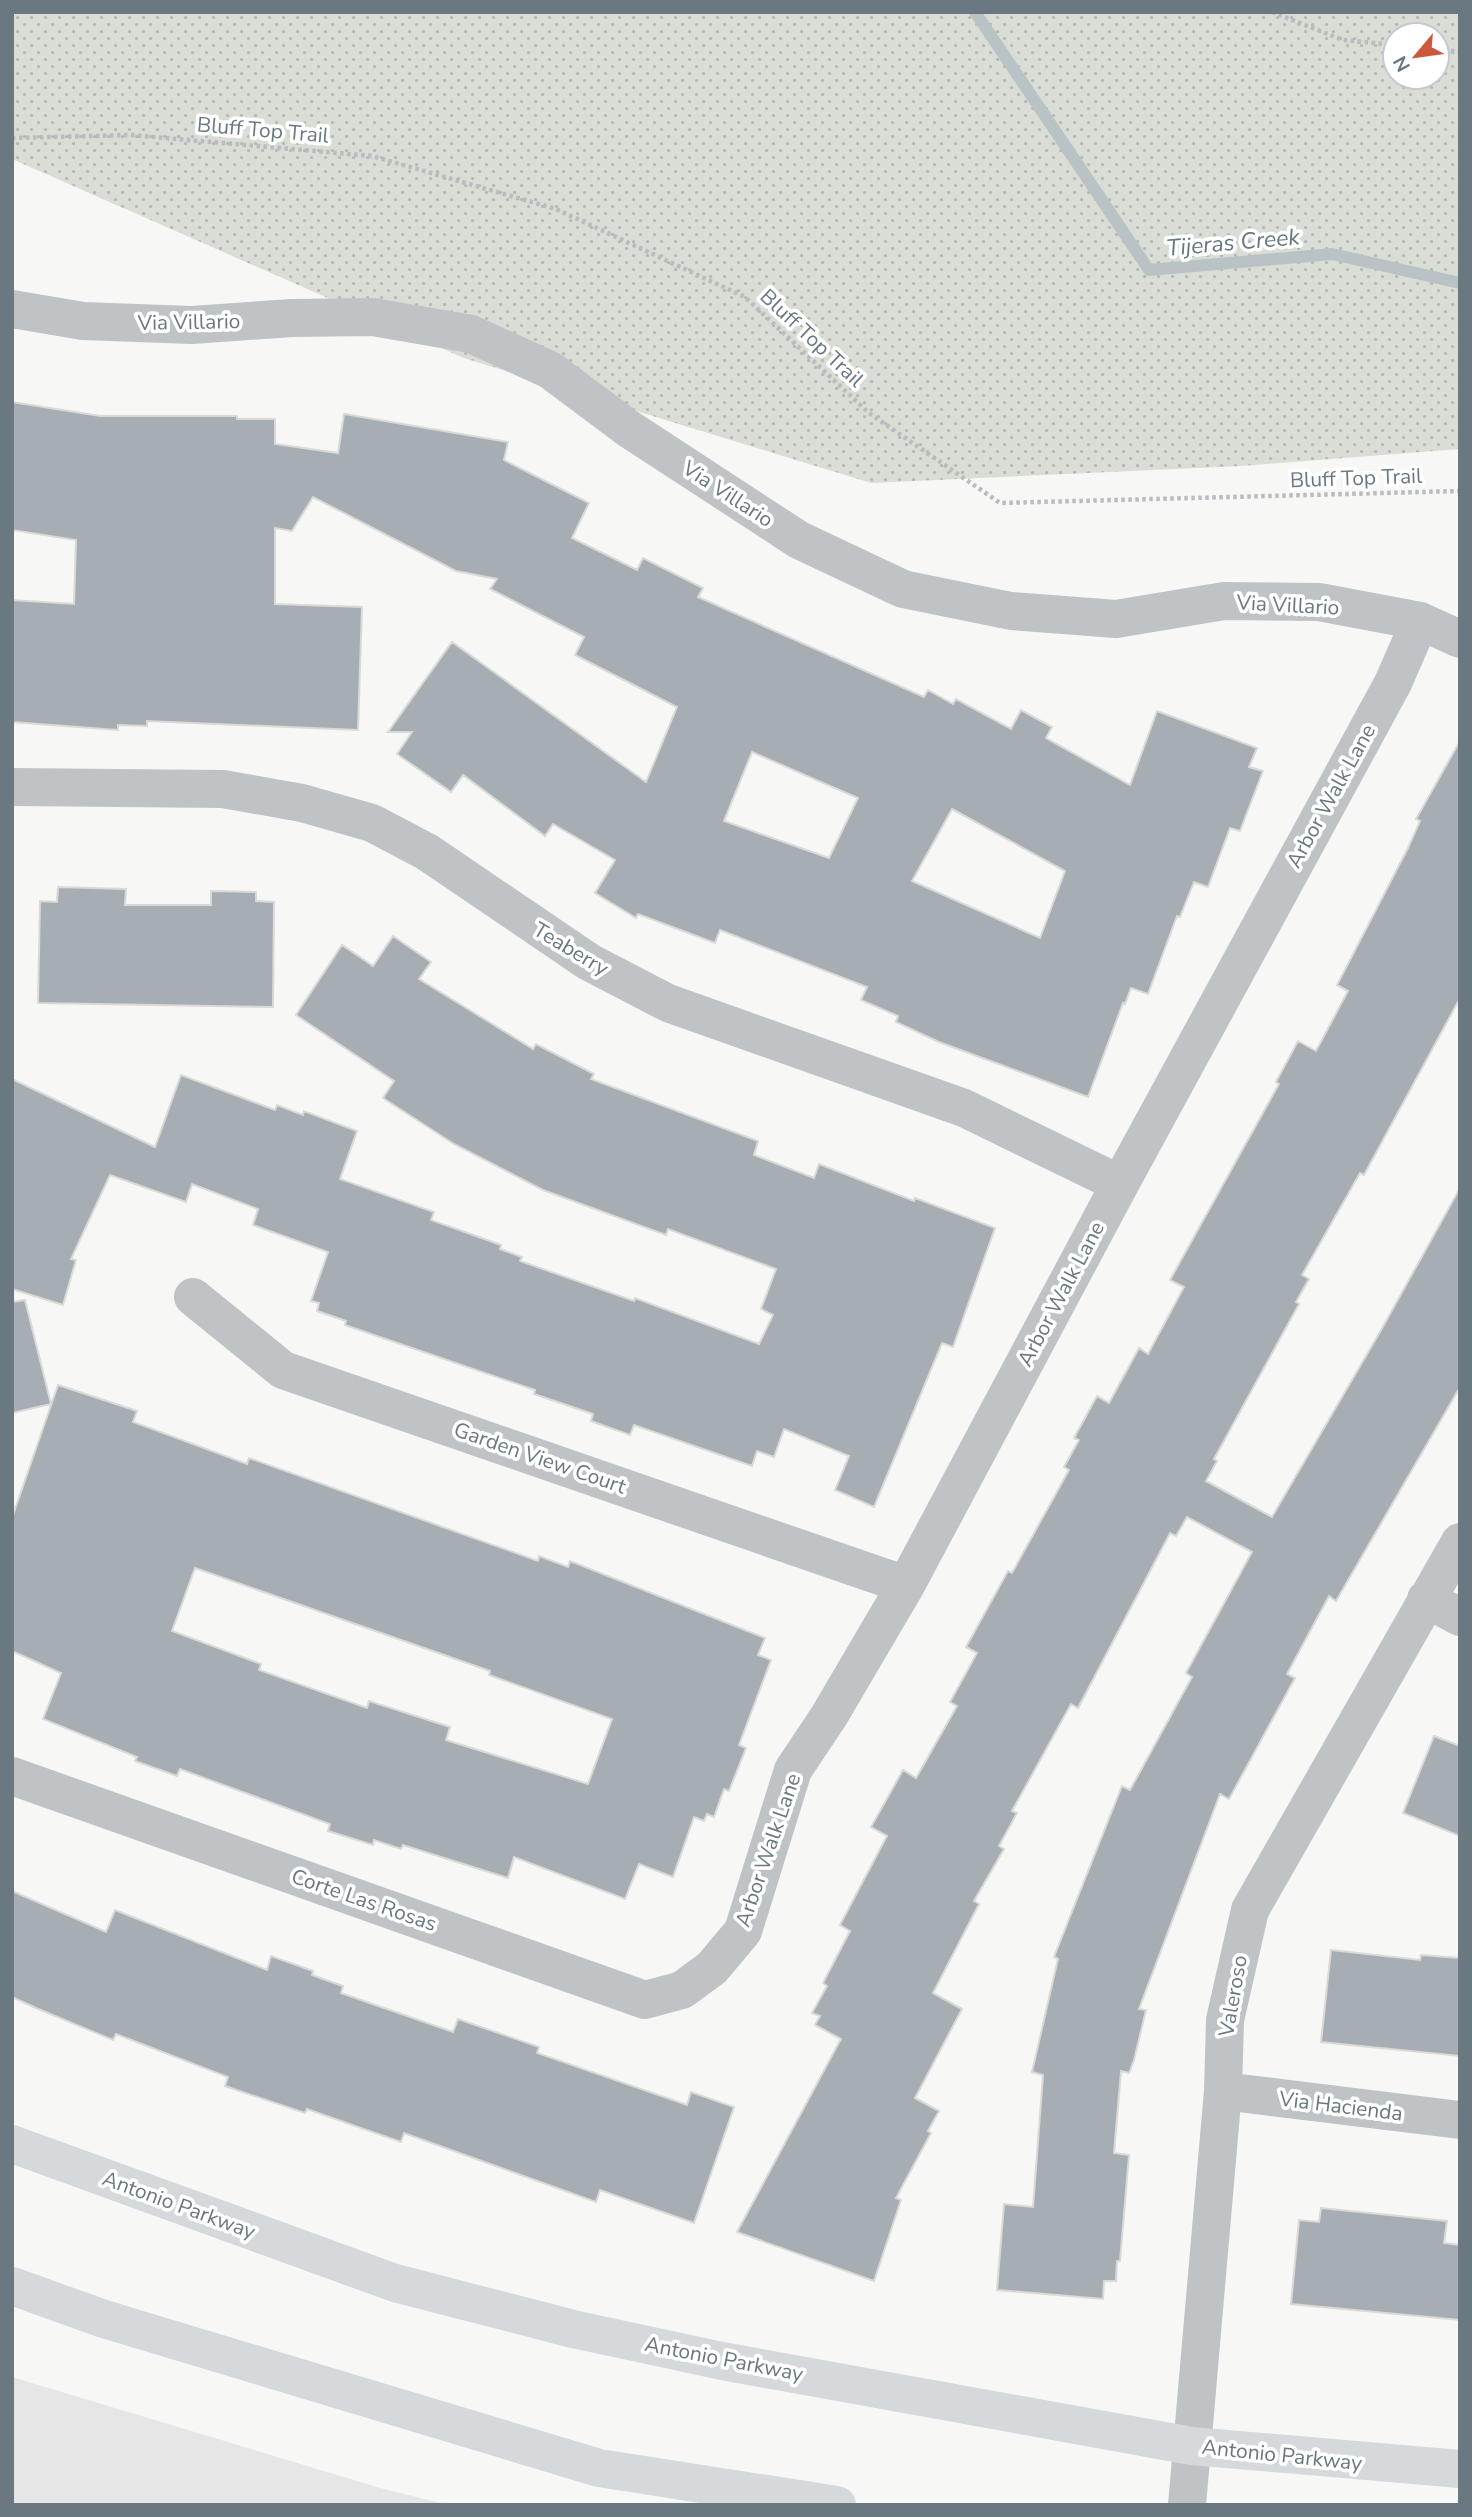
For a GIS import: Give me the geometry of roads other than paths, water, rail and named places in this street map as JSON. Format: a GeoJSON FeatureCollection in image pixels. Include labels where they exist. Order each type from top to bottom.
{"type":"FeatureCollection","features":[{"type":"Feature","properties":{"kind":"main road","name":"Antonio Parkway"},"geometry":{"type":"LineString","coordinates":[[12,2144],[395,2283],[573,2329],[722,2361],[1192,2446],[1460,2469]]}},
{"type":"Feature","properties":{"kind":"main road"},"geometry":{"type":"LineString","coordinates":[[12,2286],[104,2319],[599,2468],[836,2505]]}},
{"type":"Feature","properties":{"kind":"street","name":"Via Villario"},"geometry":{"type":"LineString","coordinates":[[12,309],[82,321],[192,325],[292,318],[373,317],[471,334],[550,370],[629,429],[799,540],[903,589],[1011,611],[1116,619],[1237,601],[1319,602],[1420,621],[1460,639]]}},
{"type":"Feature","properties":{"kind":"street","name":"Arbor Walk Lane"},"geometry":{"type":"LineString","coordinates":[[712,1968],[743,1931],[793,1770],[829,1716],[906,1585],[1120,1184],[1393,683],[1420,621]]}},
{"type":"Feature","properties":{"kind":"street","name":"Teaberry"},"geometry":{"type":"LineString","coordinates":[[12,787],[223,789],[302,803],[372,823],[427,852],[589,962],[668,1003],[964,1108],[1120,1184]]}},
{"type":"Feature","properties":{"kind":"street","name":"Garden View Court"},"geometry":{"type":"LineString","coordinates":[[193,1297],[283,1370],[906,1585]]}},
{"type":"Feature","properties":{"kind":"street","name":"Valeroso"},"geometry":{"type":"LineString","coordinates":[[1187,2505],[1223,2091],[1225,2020],[1250,1910],[1460,1542]]}},
{"type":"Feature","properties":{"kind":"street"},"geometry":{"type":"LineString","coordinates":[[1426,1598],[1460,1617]]}},
{"type":"Feature","properties":{"kind":"street","name":"Corte Las Rosas"},"geometry":{"type":"LineString","coordinates":[[12,1776],[645,2000],[682,1990],[712,1968]]}},
{"type":"Feature","properties":{"kind":"street","name":"Via Hacienda"},"geometry":{"type":"LineString","coordinates":[[1223,2091],[1460,2120]]}},
{"type":"Feature","properties":{"kind":"waterway","name":"Tijeras Creek"},"geometry":{"type":"LineString","coordinates":[[975,12],[1149,270],[1332,254],[1460,283]]}}]}
